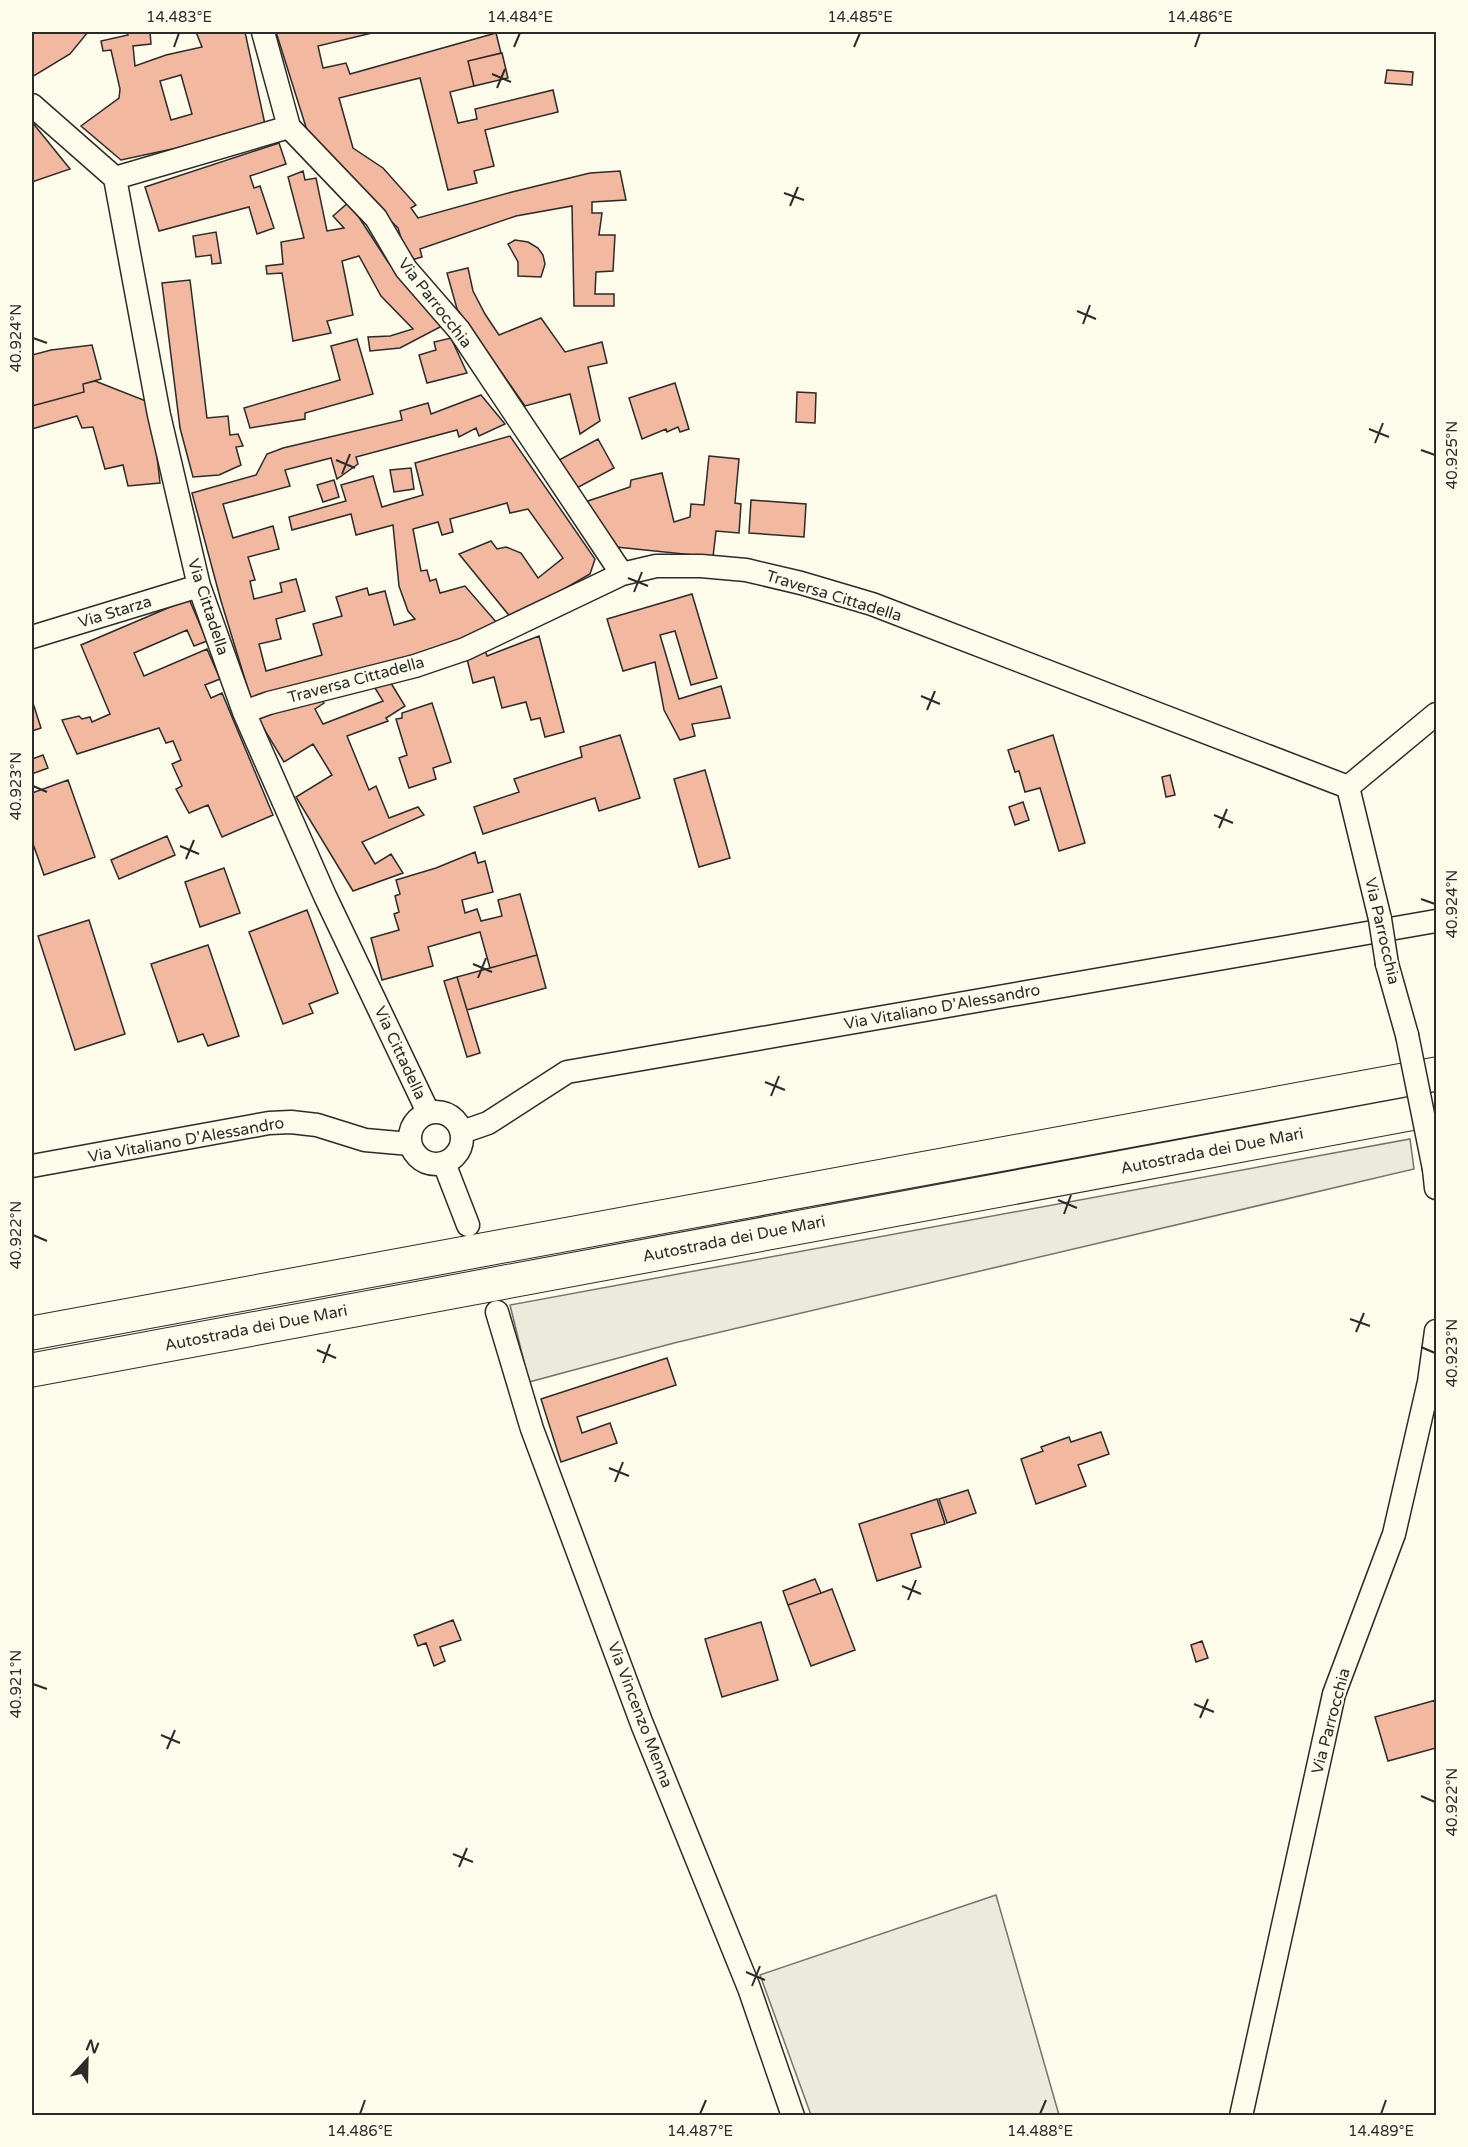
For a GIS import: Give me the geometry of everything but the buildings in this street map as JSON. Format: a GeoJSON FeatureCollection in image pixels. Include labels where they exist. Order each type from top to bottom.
{"type":"FeatureCollection","features":[{"type":"Feature","properties":{"kind":"highway","name":"Autostrada dei Due Mari"},"geometry":{"type":"LineString","coordinates":[[32,1333],[1437,1074]]}},
{"type":"Feature","properties":{"kind":"highway","name":"Autostrada dei Due Mari"},"geometry":{"type":"LineString","coordinates":[[32,1370],[1437,1108]]}},
{"type":"Feature","properties":{"kind":"street","name":"Via Parrocchia"},"geometry":{"type":"LineString","coordinates":[[263,32],[289,127],[376,218],[406,269],[459,330],[622,574]]}},
{"type":"Feature","properties":{"kind":"street"},"geometry":{"type":"LineString","coordinates":[[32,105],[116,178],[289,127]]}},
{"type":"Feature","properties":{"kind":"street","name":"Via Cittadella"},"geometry":{"type":"LineString","coordinates":[[116,178],[159,414],[199,586],[244,712],[325,896],[428,1112]]}},
{"type":"Feature","properties":{"kind":"street","name":"Traversa Cittadella"},"geometry":{"type":"LineString","coordinates":[[244,712],[269,703],[415,666],[465,649],[622,574],[656,566],[701,566],[746,570],[872,604],[1348,788]]}},
{"type":"Feature","properties":{"kind":"street","name":"Via Starza"},"geometry":{"type":"LineString","coordinates":[[32,637],[199,586]]}},
{"type":"Feature","properties":{"kind":"street"},"geometry":{"type":"LineString","coordinates":[[1348,788],[1437,714]]}},
{"type":"Feature","properties":{"kind":"street","name":"Via Parrocchia"},"geometry":{"type":"LineString","coordinates":[[1348,788],[1380,920],[1388,964],[1407,1035],[1435,1178]]}},
{"type":"Feature","properties":{"kind":"street","name":"Via Vitaliano D'Alessandro"},"geometry":{"type":"LineString","coordinates":[[462,1132],[488,1123],[567,1072],[1437,921]]}},
{"type":"Feature","properties":{"kind":"street"},"geometry":{"type":"LineString","coordinates":[[428,1112],[445,1113],[453,1118],[462,1132],[457,1154],[444,1163],[435,1165],[426,1163],[413,1152],[410,1144],[411,1128],[415,1121],[428,1112]]}},
{"type":"Feature","properties":{"kind":"street","name":"Via Vitaliano D'Alessandro"},"geometry":{"type":"LineString","coordinates":[[32,1166],[269,1123],[291,1122],[317,1125],[365,1140],[410,1144]]}},
{"type":"Feature","properties":{"kind":"street"},"geometry":{"type":"LineString","coordinates":[[444,1163],[468,1225]]}},
{"type":"Feature","properties":{"kind":"street","name":"Via Vincenzo Menna"},"geometry":{"type":"LineString","coordinates":[[497,1312],[532,1429],[642,1724],[749,1988],[793,2115]]}},
{"type":"Feature","properties":{"kind":"street","name":"Via Parrocchia"},"geometry":{"type":"LineString","coordinates":[[1241,2115],[1334,1694],[1394,1533],[1429,1382],[1437,1331]]}},
{"type":"Feature","properties":{"kind":"shaded area"},"geometry":{"type":"Polygon","coordinates":[[[1410,1139],[1414,1169],[674,1343],[529,1382],[510,1305],[1410,1139]]]}},
{"type":"Feature","properties":{"kind":"shaded area"},"geometry":{"type":"Polygon","coordinates":[[[996,1895],[1059,2115],[811,2115],[760,1975],[996,1895]]]}}]}
